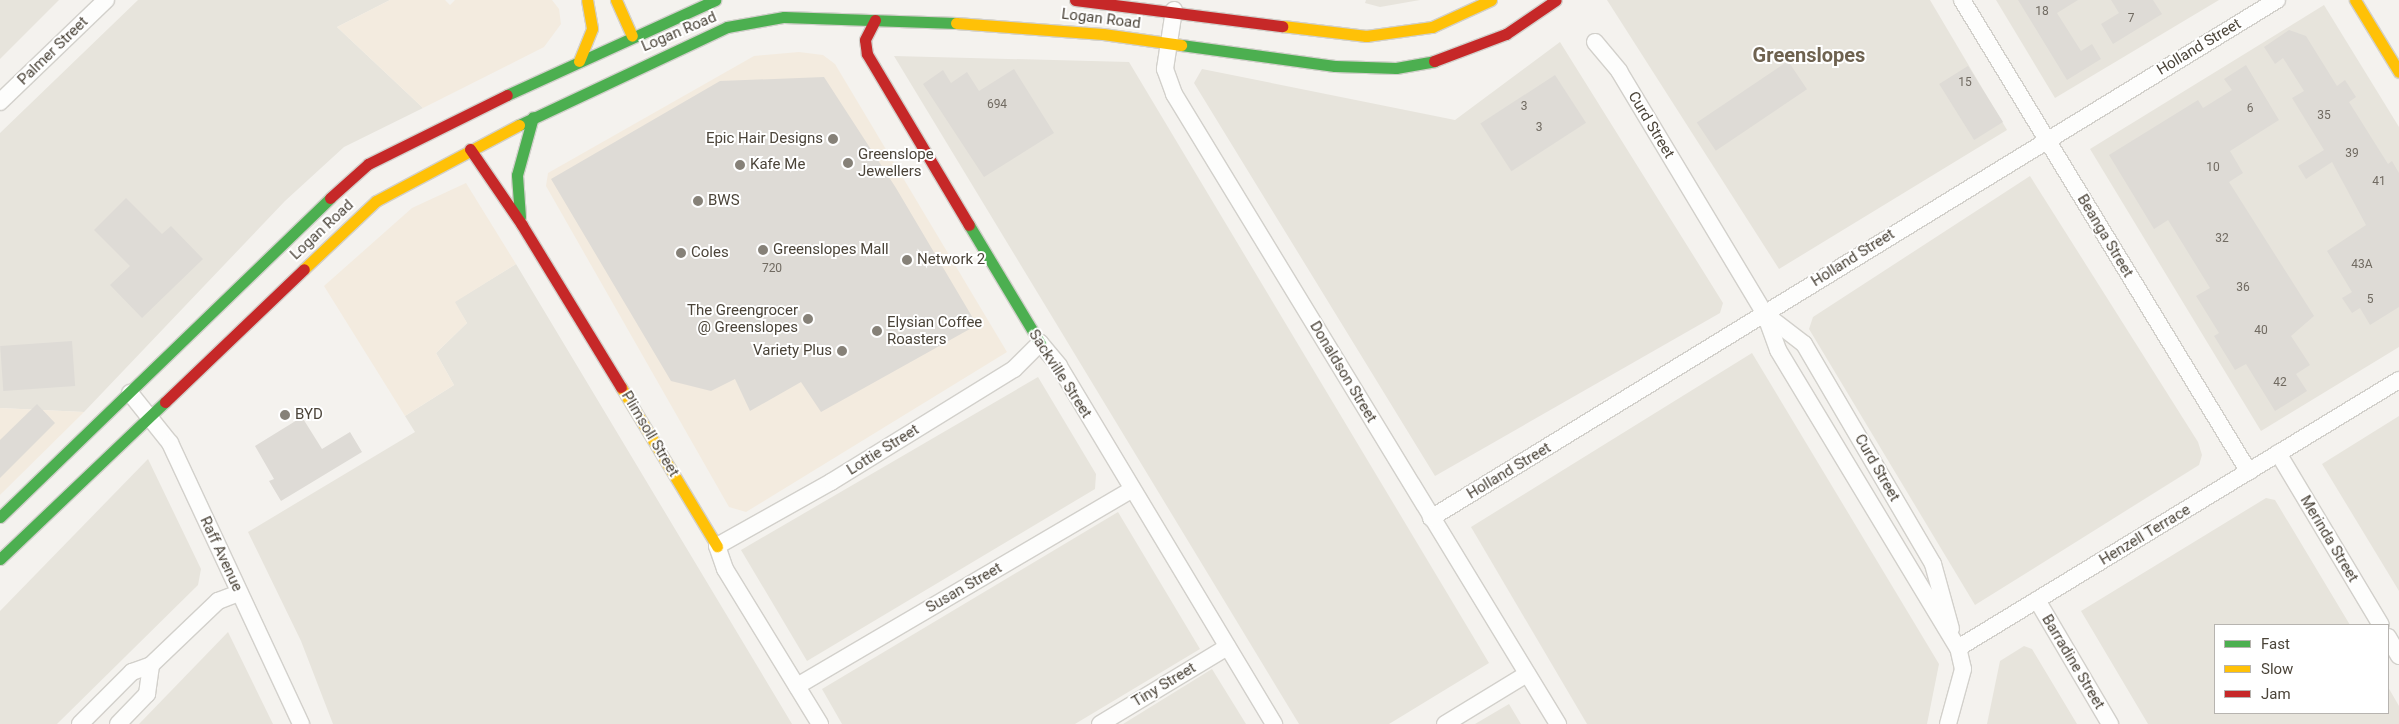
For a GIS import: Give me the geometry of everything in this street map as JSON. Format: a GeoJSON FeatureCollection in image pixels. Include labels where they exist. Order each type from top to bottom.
{"type":"FeatureCollection","features":[{"type":"Feature","properties":{"kind":"main road"},"geometry":{"type":"LineString","coordinates":[[579,61],[592,28],[587,0]]}},
{"type":"Feature","properties":{"kind":"main road"},"geometry":{"type":"LineString","coordinates":[[616,0],[639,57]]}},
{"type":"Feature","properties":{"kind":"main road","name":"Logan Road"},"geometry":{"type":"LineString","coordinates":[[0,516],[130,393],[297,227],[368,164],[428,131],[632,36],[715,0]]}},
{"type":"Feature","properties":{"kind":"main road","name":"Logan Road"},"geometry":{"type":"LineString","coordinates":[[1075,0],[1174,10],[1209,7],[1384,35],[1432,27],[1491,0]]}},
{"type":"Feature","properties":{"kind":"main road","name":"Logan Road"},"geometry":{"type":"LineString","coordinates":[[0,559],[356,217],[398,186],[533,117],[639,57],[701,36],[758,20],[808,17],[1062,29],[1365,69],[1424,64],[1506,34],[1556,0]]}},
{"type":"Feature","properties":{"kind":"main road"},"geometry":{"type":"LineString","coordinates":[[2355,0],[2399,72]]}},
{"type":"Feature","properties":{"kind":"main road","name":"Sackville Street"},"geometry":{"type":"LineString","coordinates":[[884,6],[865,40],[867,54],[1040,343]]}},
{"type":"Feature","properties":{"kind":"main road"},"geometry":{"type":"LineString","coordinates":[[1204,48],[1209,7]]}},
{"type":"Feature","properties":{"kind":"main road"},"geometry":{"type":"LineString","coordinates":[[522,225],[517,174],[533,117]]}},
{"type":"Feature","properties":{"kind":"main road"},"geometry":{"type":"LineString","coordinates":[[458,143],[470,149]]}},
{"type":"Feature","properties":{"kind":"main road","name":"Plimsoll Street"},"geometry":{"type":"LineString","coordinates":[[470,149],[480,159],[522,225],[717,546]]}},
{"type":"Feature","properties":{"kind":"main road"},"geometry":{"type":"LineString","coordinates":[[368,164],[422,152]]}},
{"type":"Feature","properties":{"kind":"street","name":"Palmer Street"},"geometry":{"type":"LineString","coordinates":[[0,102],[106,0]]}},
{"type":"Feature","properties":{"kind":"street","name":"Beanga Street"},"geometry":{"type":"LineString","coordinates":[[1962,0],[2248,472]]}},
{"type":"Feature","properties":{"kind":"street","name":"Holland Street"},"geometry":{"type":"LineString","coordinates":[[1431,518],[2276,0]]}},
{"type":"Feature","properties":{"kind":"street","name":"Donaldson Street"},"geometry":{"type":"LineString","coordinates":[[1174,10],[1165,74],[1174,94],[1558,724]]}},
{"type":"Feature","properties":{"kind":"street","name":"Curd Street"},"geometry":{"type":"LineString","coordinates":[[1595,42],[1619,72],[1765,314],[1778,350],[1956,646]]}},
{"type":"Feature","properties":{"kind":"street","name":"Curd Street"},"geometry":{"type":"LineString","coordinates":[[1765,314],[1804,344],[1933,564],[1956,646]]}},
{"type":"Feature","properties":{"kind":"street","name":"Sackville Street"},"geometry":{"type":"LineString","coordinates":[[1040,343],[1056,362],[1274,724]]}},
{"type":"Feature","properties":{"kind":"street","name":"Lottie Street"},"geometry":{"type":"LineString","coordinates":[[717,546],[831,482],[1014,369],[1040,343]]}},
{"type":"Feature","properties":{"kind":"street","name":"Henzell Terrace"},"geometry":{"type":"LineString","coordinates":[[1956,646],[2037,600],[2399,380]]}},
{"type":"Feature","properties":{"kind":"street","name":"Raff Avenue"},"geometry":{"type":"LineString","coordinates":[[130,393],[170,443],[300,724]]}},
{"type":"Feature","properties":{"kind":"street","name":"Merinda Street"},"geometry":{"type":"LineString","coordinates":[[2278,453],[2380,624]]}},
{"type":"Feature","properties":{"kind":"street","name":"Susan Street"},"geometry":{"type":"LineString","coordinates":[[797,686],[1132,490]]}},
{"type":"Feature","properties":{"kind":"street","name":"Plimsoll Street"},"geometry":{"type":"LineString","coordinates":[[717,546],[725,569],[820,724]]}},
{"type":"Feature","properties":{"kind":"street"},"geometry":{"type":"LineString","coordinates":[[80,724],[132,672],[151,665],[218,601],[239,592]]}},
{"type":"Feature","properties":{"kind":"street","name":"Barradine Street"},"geometry":{"type":"LineString","coordinates":[[2037,600],[2110,724]]}},
{"type":"Feature","properties":{"kind":"street"},"geometry":{"type":"LineString","coordinates":[[2389,639],[2399,656]]}},
{"type":"Feature","properties":{"kind":"street"},"geometry":{"type":"LineString","coordinates":[[1948,724],[1963,669],[1956,646]]}},
{"type":"Feature","properties":{"kind":"street","name":"Tiny Street"},"geometry":{"type":"LineString","coordinates":[[1100,724],[1227,647]]}},
{"type":"Feature","properties":{"kind":"street"},"geometry":{"type":"LineString","coordinates":[[118,724],[147,694],[151,665]]}},
{"type":"Feature","properties":{"kind":"street"},"geometry":{"type":"LineString","coordinates":[[1445,724],[1527,674]]}},
{"type":"Feature","properties":{"kind":"shaded area"},"geometry":{"type":"Polygon","coordinates":[[[0,0],[59,0],[0,59],[0,0]]]}},
{"type":"Feature","properties":{"kind":"shaded area"},"geometry":{"type":"Polygon","coordinates":[[[138,0],[390,0],[337,27],[423,108],[344,147],[285,201],[84,412],[0,408],[0,133],[138,0]]]}},
{"type":"Feature","properties":{"kind":"shaded area"},"geometry":{"type":"Polygon","coordinates":[[[390,0],[445,0],[450,5],[455,0],[552,0],[559,9],[561,24],[544,47],[423,108],[337,27],[390,0]]]}},
{"type":"Feature","properties":{"kind":"shaded area"},"geometry":{"type":"Polygon","coordinates":[[[1366,0],[1420,0],[1380,7],[1365,3],[1366,0]]]}},
{"type":"Feature","properties":{"kind":"shaded area"},"geometry":{"type":"Polygon","coordinates":[[[1607,0],[1930,0],[2007,130],[1779,269],[1607,0]]]}},
{"type":"Feature","properties":{"kind":"shaded area"},"geometry":{"type":"Polygon","coordinates":[[[1996,0],[2219,0],[2055,98],[1996,0]]]}},
{"type":"Feature","properties":{"kind":"shaded area"},"geometry":{"type":"Polygon","coordinates":[[[2324,5],[2399,127],[2399,347],[2261,431],[2090,149],[2324,5]]]}},
{"type":"Feature","properties":{"kind":"shaded area"},"geometry":{"type":"Polygon","coordinates":[[[1560,42],[1723,303],[1720,313],[1435,476],[1194,83],[1202,69],[1455,120],[1560,42]]]}},
{"type":"Feature","properties":{"kind":"shaded area","name":"Greenslopes Mall"},"geometry":{"type":"Polygon","coordinates":[[[799,52],[823,55],[835,64],[1007,352],[746,512],[729,507],[546,186],[548,173],[754,56],[799,52]]]}},
{"type":"Feature","properties":{"kind":"shaded area"},"geometry":{"type":"Polygon","coordinates":[[[894,56],[1129,62],[1489,663],[1389,724],[1299,724],[894,56]]]}},
{"type":"Feature","properties":{"kind":"shaded area"},"geometry":{"type":"Polygon","coordinates":[[[2030,176],[2198,442],[2202,455],[2199,465],[1975,605],[1809,329],[1813,317],[2030,176]]]}},
{"type":"Feature","properties":{"kind":"shaded area"},"geometry":{"type":"Polygon","coordinates":[[[466,183],[516,264],[455,302],[467,323],[436,353],[454,385],[405,416],[324,286],[412,208],[466,183]]]}},
{"type":"Feature","properties":{"kind":"shaded area"},"geometry":{"type":"Polygon","coordinates":[[[516,264],[792,724],[333,724],[301,641],[248,532],[415,432],[405,416],[454,385],[436,353],[467,323],[454,302],[516,264]]]}},
{"type":"Feature","properties":{"kind":"shaded area"},"geometry":{"type":"Polygon","coordinates":[[[1752,353],[1939,664],[1927,724],[1587,724],[1471,527],[1752,353]]]}},
{"type":"Feature","properties":{"kind":"shaded area"},"geometry":{"type":"Polygon","coordinates":[[[1038,377],[1096,474],[1095,489],[807,661],[741,550],[1038,377]]]}},
{"type":"Feature","properties":{"kind":"shaded area"},"geometry":{"type":"Polygon","coordinates":[[[0,408],[84,412],[0,495],[0,408]]]}},
{"type":"Feature","properties":{"kind":"shaded area"},"geometry":{"type":"Polygon","coordinates":[[[2399,416],[2399,591],[2322,464],[2399,416]]]}},
{"type":"Feature","properties":{"kind":"shaded area"},"geometry":{"type":"Polygon","coordinates":[[[148,459],[201,569],[198,585],[57,724],[0,724],[0,611],[148,459]]]}},
{"type":"Feature","properties":{"kind":"shaded area"},"geometry":{"type":"Polygon","coordinates":[[[2266,498],[2275,500],[2349,624],[2214,624],[2214,714],[2389,714],[2389,689],[2399,706],[2399,724],[2148,724],[2081,611],[2266,498]]]}},
{"type":"Feature","properties":{"kind":"shaded area"},"geometry":{"type":"Polygon","coordinates":[[[1118,512],[1200,649],[1075,724],[842,724],[822,689],[1118,512]]]}},
{"type":"Feature","properties":{"kind":"shaded area"},"geometry":{"type":"Polygon","coordinates":[[[228,632],[273,724],[139,724],[228,632]]]}},
{"type":"Feature","properties":{"kind":"shaded area"},"geometry":{"type":"Polygon","coordinates":[[[2024,646],[2032,649],[2077,724],[1987,724],[2000,661],[2024,646]]]}},
{"type":"Feature","properties":{"kind":"shaded area"},"geometry":{"type":"Polygon","coordinates":[[[1212,669],[1246,724],[1123,724],[1212,669]]]}},
{"type":"Feature","properties":{"kind":"shaded area"},"geometry":{"type":"Polygon","coordinates":[[[1509,704],[1521,724],[1475,724],[1509,704]]]}},
{"type":"Feature","properties":{"kind":"building"},"geometry":{"type":"Polygon","coordinates":[[[2018,0],[2078,0],[2057,13],[2081,51],[2092,44],[2101,59],[2067,80],[2018,0]]]}},
{"type":"Feature","properties":{"kind":"building"},"geometry":{"type":"Polygon","coordinates":[[[2111,0],[2153,0],[2162,14],[2113,44],[2101,24],[2119,13],[2111,0]]]}},
{"type":"Feature","properties":{"kind":"building"},"geometry":{"type":"Polygon","coordinates":[[[2289,30],[2306,36],[2337,86],[2345,80],[2356,97],[2349,102],[2388,164],[2392,161],[2399,173],[2399,307],[2370,325],[2360,308],[2352,313],[2342,298],[2352,292],[2327,251],[2366,225],[2332,162],[2306,179],[2298,166],[2324,150],[2292,98],[2304,91],[2283,58],[2275,64],[2264,47],[2289,30]]]}},
{"type":"Feature","properties":{"kind":"building"},"geometry":{"type":"Polygon","coordinates":[[[1788,61],[1807,89],[1716,151],[1697,123],[1788,61]]]}},
{"type":"Feature","properties":{"kind":"building"},"geometry":{"type":"Polygon","coordinates":[[[2246,65],[2279,120],[2230,151],[2243,173],[2229,182],[2314,316],[2291,336],[2310,365],[2296,374],[2307,391],[2275,411],[2246,364],[2235,370],[2214,336],[2219,333],[2196,296],[2210,288],[2168,220],[2154,229],[2109,155],[2198,100],[2203,108],[2232,90],[2224,79],[2246,65]]]}},
{"type":"Feature","properties":{"kind":"building"},"geometry":{"type":"Polygon","coordinates":[[[1968,66],[2003,122],[1974,140],[1939,84],[1968,66]]]}},
{"type":"Feature","properties":{"kind":"building"},"geometry":{"type":"Polygon","coordinates":[[[1014,69],[1054,133],[984,177],[923,84],[943,70],[951,83],[967,72],[979,91],[1014,69]]]}},
{"type":"Feature","properties":{"kind":"building"},"geometry":{"type":"Polygon","coordinates":[[[1555,75],[1586,123],[1511,171],[1480,123],[1555,75]]]}},
{"type":"Feature","properties":{"kind":"building","name":"Greenslopes Mall"},"geometry":{"type":"Polygon","coordinates":[[[824,77],[896,188],[977,325],[821,412],[801,382],[750,411],[735,379],[711,391],[671,381],[551,179],[720,81],[824,77]]]}},
{"type":"Feature","properties":{"kind":"building"},"geometry":{"type":"Polygon","coordinates":[[[126,198],[162,234],[171,226],[203,259],[142,318],[110,285],[130,266],[94,230],[126,198]]]}},
{"type":"Feature","properties":{"kind":"building"},"geometry":{"type":"Polygon","coordinates":[[[72,341],[75,386],[3,391],[0,346],[72,341]]]}},
{"type":"Feature","properties":{"kind":"building"},"geometry":{"type":"Polygon","coordinates":[[[37,404],[55,423],[0,478],[0,440],[37,404]]]}},
{"type":"Feature","properties":{"kind":"building"},"geometry":{"type":"Polygon","coordinates":[[[302,417],[322,449],[350,432],[362,452],[281,501],[269,481],[274,479],[255,446],[302,417]]]}},
{"type":"Feature","properties":{"kind":"traffic: fast"},"geometry":{"type":"LineString","coordinates":[[507,95],[715,0]]}},
{"type":"Feature","properties":{"kind":"traffic: fast"},"geometry":{"type":"LineString","coordinates":[[519,125],[727,27],[784,17],[956,23]]}},
{"type":"Feature","properties":{"kind":"traffic: fast"},"geometry":{"type":"LineString","coordinates":[[1181,45],[1335,66],[1396,68],[1434,61]]}},
{"type":"Feature","properties":{"kind":"traffic: fast"},"geometry":{"type":"LineString","coordinates":[[520,217],[517,175],[533,117]]}},
{"type":"Feature","properties":{"kind":"traffic: fast"},"geometry":{"type":"LineString","coordinates":[[0,517],[330,198]]}},
{"type":"Feature","properties":{"kind":"traffic: fast"},"geometry":{"type":"LineString","coordinates":[[969,225],[1040,343]]}},
{"type":"Feature","properties":{"kind":"traffic: fast"},"geometry":{"type":"LineString","coordinates":[[0,559],[165,402]]}},
{"type":"Feature","properties":{"kind":"traffic: slow"},"geometry":{"type":"LineString","coordinates":[[579,61],[592,28],[587,0]]}},
{"type":"Feature","properties":{"kind":"traffic: slow"},"geometry":{"type":"LineString","coordinates":[[616,0],[632,36]]}},
{"type":"Feature","properties":{"kind":"traffic: slow"},"geometry":{"type":"LineString","coordinates":[[1282,26],[1366,36],[1432,27],[1491,0]]}},
{"type":"Feature","properties":{"kind":"traffic: slow"},"geometry":{"type":"LineString","coordinates":[[2355,0],[2399,72]]}},
{"type":"Feature","properties":{"kind":"traffic: slow"},"geometry":{"type":"LineString","coordinates":[[956,23],[1103,34],[1181,45]]}},
{"type":"Feature","properties":{"kind":"traffic: slow"},"geometry":{"type":"LineString","coordinates":[[304,269],[376,201],[519,125]]}},
{"type":"Feature","properties":{"kind":"traffic: slow"},"geometry":{"type":"LineString","coordinates":[[621,387],[717,546]]}},
{"type":"Feature","properties":{"kind":"traffic: jam"},"geometry":{"type":"LineString","coordinates":[[1075,0],[1282,26]]}},
{"type":"Feature","properties":{"kind":"traffic: jam"},"geometry":{"type":"LineString","coordinates":[[1434,61],[1506,34],[1556,0]]}},
{"type":"Feature","properties":{"kind":"traffic: jam"},"geometry":{"type":"LineString","coordinates":[[875,20],[865,40],[867,54],[969,225]]}},
{"type":"Feature","properties":{"kind":"traffic: jam"},"geometry":{"type":"LineString","coordinates":[[330,198],[368,164],[507,95]]}},
{"type":"Feature","properties":{"kind":"traffic: jam"},"geometry":{"type":"LineString","coordinates":[[470,149],[522,225],[621,387]]}},
{"type":"Feature","properties":{"kind":"traffic: jam"},"geometry":{"type":"LineString","coordinates":[[165,402],[304,269]]}},
{"type":"Feature","properties":{"kind":"place","name":"Epic Hair Designs"},"geometry":{"type":"Point","coordinates":[833,139]}},
{"type":"Feature","properties":{"kind":"place","name":"Greenslope Jewellers"},"geometry":{"type":"Point","coordinates":[848,163]}},
{"type":"Feature","properties":{"kind":"place","name":"Kafe Me"},"geometry":{"type":"Point","coordinates":[740,165]}},
{"type":"Feature","properties":{"kind":"place","name":"BWS"},"geometry":{"type":"Point","coordinates":[698,201]}},
{"type":"Feature","properties":{"kind":"place","name":"Greenslopes Mall"},"geometry":{"type":"Point","coordinates":[763,250]}},
{"type":"Feature","properties":{"kind":"place","name":"Coles"},"geometry":{"type":"Point","coordinates":[681,253]}},
{"type":"Feature","properties":{"kind":"place","name":"Network 2"},"geometry":{"type":"Point","coordinates":[907,260]}},
{"type":"Feature","properties":{"kind":"place","name":"The Greengrocer @ Greenslopes"},"geometry":{"type":"Point","coordinates":[808,319]}},
{"type":"Feature","properties":{"kind":"place","name":"Elysian Coffee Roasters"},"geometry":{"type":"Point","coordinates":[877,331]}},
{"type":"Feature","properties":{"kind":"place","name":"Variety Plus"},"geometry":{"type":"Point","coordinates":[842,351]}},
{"type":"Feature","properties":{"kind":"place","name":"BYD"},"geometry":{"type":"Point","coordinates":[285,415]}},
{"type":"Feature","properties":{"kind":"district","name":"Greenslopes"},"geometry":{"type":"Point","coordinates":[1809,55]}}]}
